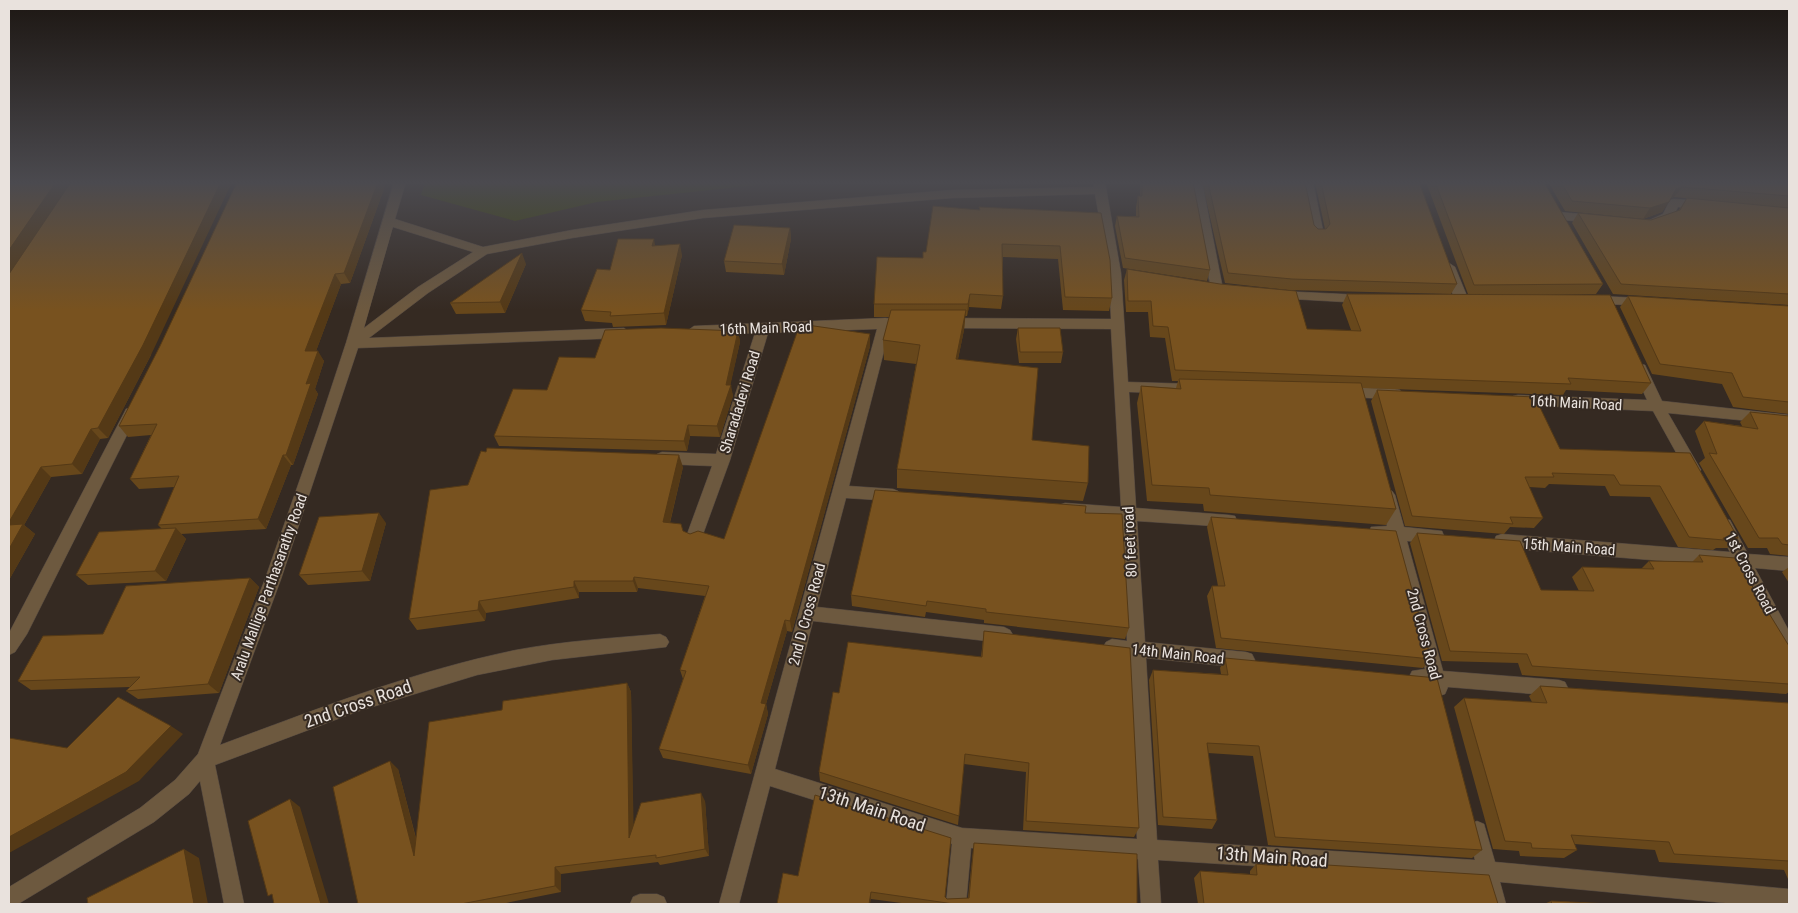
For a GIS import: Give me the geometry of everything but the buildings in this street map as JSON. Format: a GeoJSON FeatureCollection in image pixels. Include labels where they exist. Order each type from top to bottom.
{"type":"FeatureCollection","features":[{"type":"Feature","properties":{"kind":"street","name":"Aralu Mallige Parthasarathy Road"},"geometry":{"type":"LineString","coordinates":[[9,898],[147,815],[182,787],[205,760],[296,514],[353,343],[386,225]]}},
{"type":"Feature","properties":{"kind":"street"},"geometry":{"type":"LineString","coordinates":[[399,225],[483,251]]}},
{"type":"Feature","properties":{"kind":"street"},"geometry":{"type":"LineString","coordinates":[[353,343],[423,290],[483,251],[572,234],[640,225]]}},
{"type":"Feature","properties":{"kind":"street","name":"80 feet road"},"geometry":{"type":"LineString","coordinates":[[1109,225],[1120,274],[1118,324],[1151,904]]}},
{"type":"Feature","properties":{"kind":"street"},"geometry":{"type":"LineString","coordinates":[[1198,286],[1221,289],[1206,225]]}},
{"type":"Feature","properties":{"kind":"street"},"geometry":{"type":"LineString","coordinates":[[1316,225],[1318,235]]}},
{"type":"Feature","properties":{"kind":"street"},"geometry":{"type":"LineString","coordinates":[[1564,225],[1568,232]]}},
{"type":"Feature","properties":{"kind":"street"},"geometry":{"type":"LineString","coordinates":[[1443,301],[1467,301],[1445,255]]}},
{"type":"Feature","properties":{"kind":"street"},"geometry":{"type":"LineString","coordinates":[[1598,283],[1616,318]]}},
{"type":"Feature","properties":{"kind":"street"},"geometry":{"type":"LineString","coordinates":[[1262,293],[1308,298],[1376,299]]}},
{"type":"Feature","properties":{"kind":"street"},"geometry":{"type":"LineString","coordinates":[[1578,300],[1655,303]]}},
{"type":"Feature","properties":{"kind":"street","name":"16th Main Road"},"geometry":{"type":"LineString","coordinates":[[685,331],[885,323],[1118,324]]}},
{"type":"Feature","properties":{"kind":"street","name":"2nd D Cross Road"},"geometry":{"type":"LineString","coordinates":[[729,904],[885,323]]}},
{"type":"Feature","properties":{"kind":"street","name":"Sharadadevi Road"},"geometry":{"type":"LineString","coordinates":[[644,458],[722,460],[763,328]]}},
{"type":"Feature","properties":{"kind":"street"},"geometry":{"type":"LineString","coordinates":[[353,343],[636,333]]}},
{"type":"Feature","properties":{"kind":"street"},"geometry":{"type":"LineString","coordinates":[[1632,353],[1657,406],[1700,483]]}},
{"type":"Feature","properties":{"kind":"street"},"geometry":{"type":"LineString","coordinates":[[1122,387],[1211,389]]}},
{"type":"Feature","properties":{"kind":"street"},"geometry":{"type":"LineString","coordinates":[[1330,392],[1409,395]]}},
{"type":"Feature","properties":{"kind":"street"},"geometry":{"type":"LineString","coordinates":[[1360,393],[1364,412]]}},
{"type":"Feature","properties":{"kind":"street"},"geometry":{"type":"LineString","coordinates":[[9,647],[21,629],[137,400]]}},
{"type":"Feature","properties":{"kind":"street","name":"16th Main Road"},"geometry":{"type":"LineString","coordinates":[[1508,400],[1657,406],[1789,420]]}},
{"type":"Feature","properties":{"kind":"street"},"geometry":{"type":"LineString","coordinates":[[694,536],[722,460]]}},
{"type":"Feature","properties":{"kind":"street","name":"2nd Cross Road"},"geometry":{"type":"LineString","coordinates":[[1382,477],[1444,708]]}},
{"type":"Feature","properties":{"kind":"street"},"geometry":{"type":"LineString","coordinates":[[840,491],[910,497]]}},
{"type":"Feature","properties":{"kind":"street"},"geometry":{"type":"LineString","coordinates":[[1049,508],[1248,522]]}},
{"type":"Feature","properties":{"kind":"street","name":"1st Cross Road"},"geometry":{"type":"LineString","coordinates":[[1715,509],[1744,560],[1789,648]]}},
{"type":"Feature","properties":{"kind":"street"},"geometry":{"type":"LineString","coordinates":[[1358,530],[1447,537]]}},
{"type":"Feature","properties":{"kind":"street","name":"15th Main Road"},"geometry":{"type":"LineString","coordinates":[[1486,540],[1789,564]]}},
{"type":"Feature","properties":{"kind":"street"},"geometry":{"type":"LineString","coordinates":[[807,613],[1020,637]]}},
{"type":"Feature","properties":{"kind":"street","name":"2nd Cross Road"},"geometry":{"type":"LineString","coordinates":[[205,760],[335,711],[422,682],[517,658],[594,647],[660,642]]}},
{"type":"Feature","properties":{"kind":"street","name":"14th Main Road"},"geometry":{"type":"LineString","coordinates":[[1097,645],[1262,662]]}},
{"type":"Feature","properties":{"kind":"street"},"geometry":{"type":"LineString","coordinates":[[1398,675],[1574,689]]}},
{"type":"Feature","properties":{"kind":"street"},"geometry":{"type":"LineString","coordinates":[[205,760],[234,904]]}},
{"type":"Feature","properties":{"kind":"street","name":"13th Main Road"},"geometry":{"type":"LineString","coordinates":[[764,775],[962,838],[1488,871],[1789,899]]}},
{"type":"Feature","properties":{"kind":"street"},"geometry":{"type":"LineString","coordinates":[[1472,814],[1496,904]]}},
{"type":"Feature","properties":{"kind":"street"},"geometry":{"type":"LineString","coordinates":[[956,904],[962,838]]}},
{"type":"Feature","properties":{"kind":"street"},"geometry":{"type":"LineString","coordinates":[[640,904],[658,904]]}}]}
